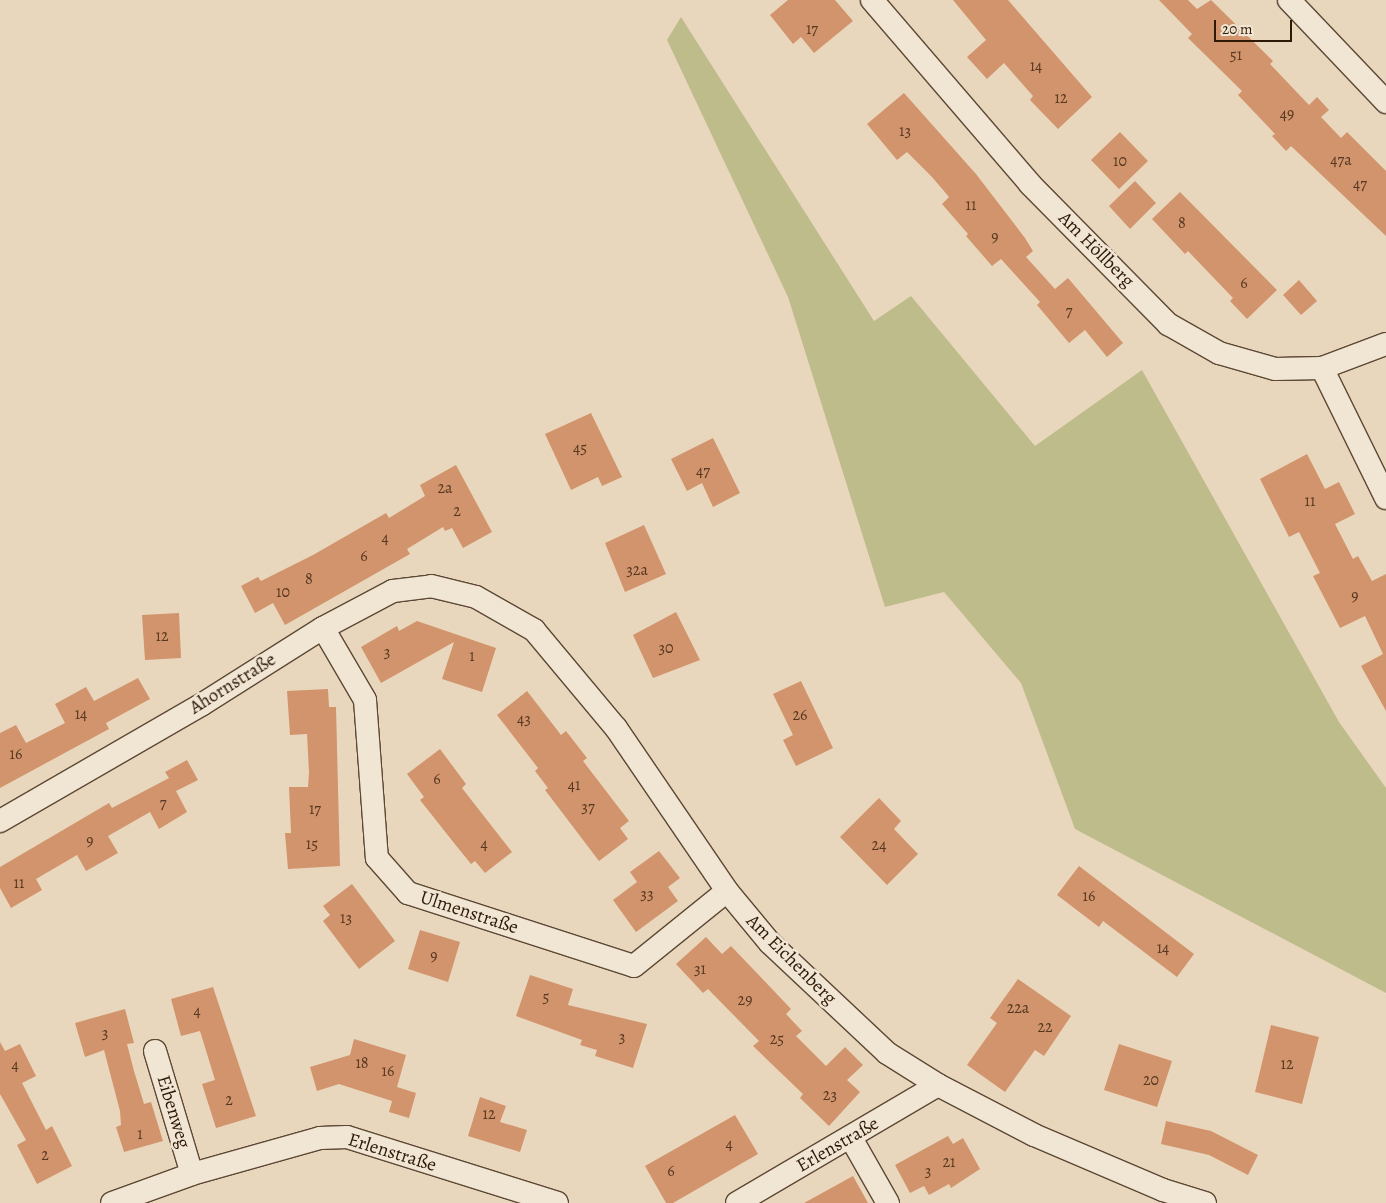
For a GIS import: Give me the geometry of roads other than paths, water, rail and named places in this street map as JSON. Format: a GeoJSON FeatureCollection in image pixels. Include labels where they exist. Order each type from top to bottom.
{"type":"FeatureCollection","features":[{"type":"Feature","properties":{"kind":"street","name":"Am Höllberg"},"geometry":{"type":"LineString","coordinates":[[872,0],[1030,184],[1168,324],[1219,353],[1275,368],[1322,368],[1386,344]]}},
{"type":"Feature","properties":{"kind":"street"},"geometry":{"type":"LineString","coordinates":[[1289,0],[1386,102]]}},
{"type":"Feature","properties":{"kind":"street"},"geometry":{"type":"LineString","coordinates":[[1322,368],[1386,498]]}},
{"type":"Feature","properties":{"kind":"street","name":"Ahornstraße"},"geometry":{"type":"LineString","coordinates":[[0,821],[201,705],[323,628],[394,591],[431,586],[476,597]]}},
{"type":"Feature","properties":{"kind":"street","name":"Am Eichenberg"},"geometry":{"type":"LineString","coordinates":[[476,597],[534,630],[616,728],[726,891],[770,943],[886,1053],[938,1086],[1034,1135],[1163,1190],[1205,1203]]}},
{"type":"Feature","properties":{"kind":"street","name":"Ulmenstraße"},"geometry":{"type":"LineString","coordinates":[[323,628],[365,700],[377,858],[408,893],[634,966],[726,891]]}},
{"type":"Feature","properties":{"kind":"street","name":"Eibenweg"},"geometry":{"type":"LineString","coordinates":[[155,1051],[192,1174]]}},
{"type":"Feature","properties":{"kind":"street","name":"Erlenstraße"},"geometry":{"type":"LineString","coordinates":[[737,1203],[938,1086]]}},
{"type":"Feature","properties":{"kind":"street","name":"Erlenstraße"},"geometry":{"type":"LineString","coordinates":[[112,1203],[192,1174],[320,1138],[347,1137],[557,1203]]}},
{"type":"Feature","properties":{"kind":"street"},"geometry":{"type":"LineString","coordinates":[[851,1138],[888,1203]]}}]}
